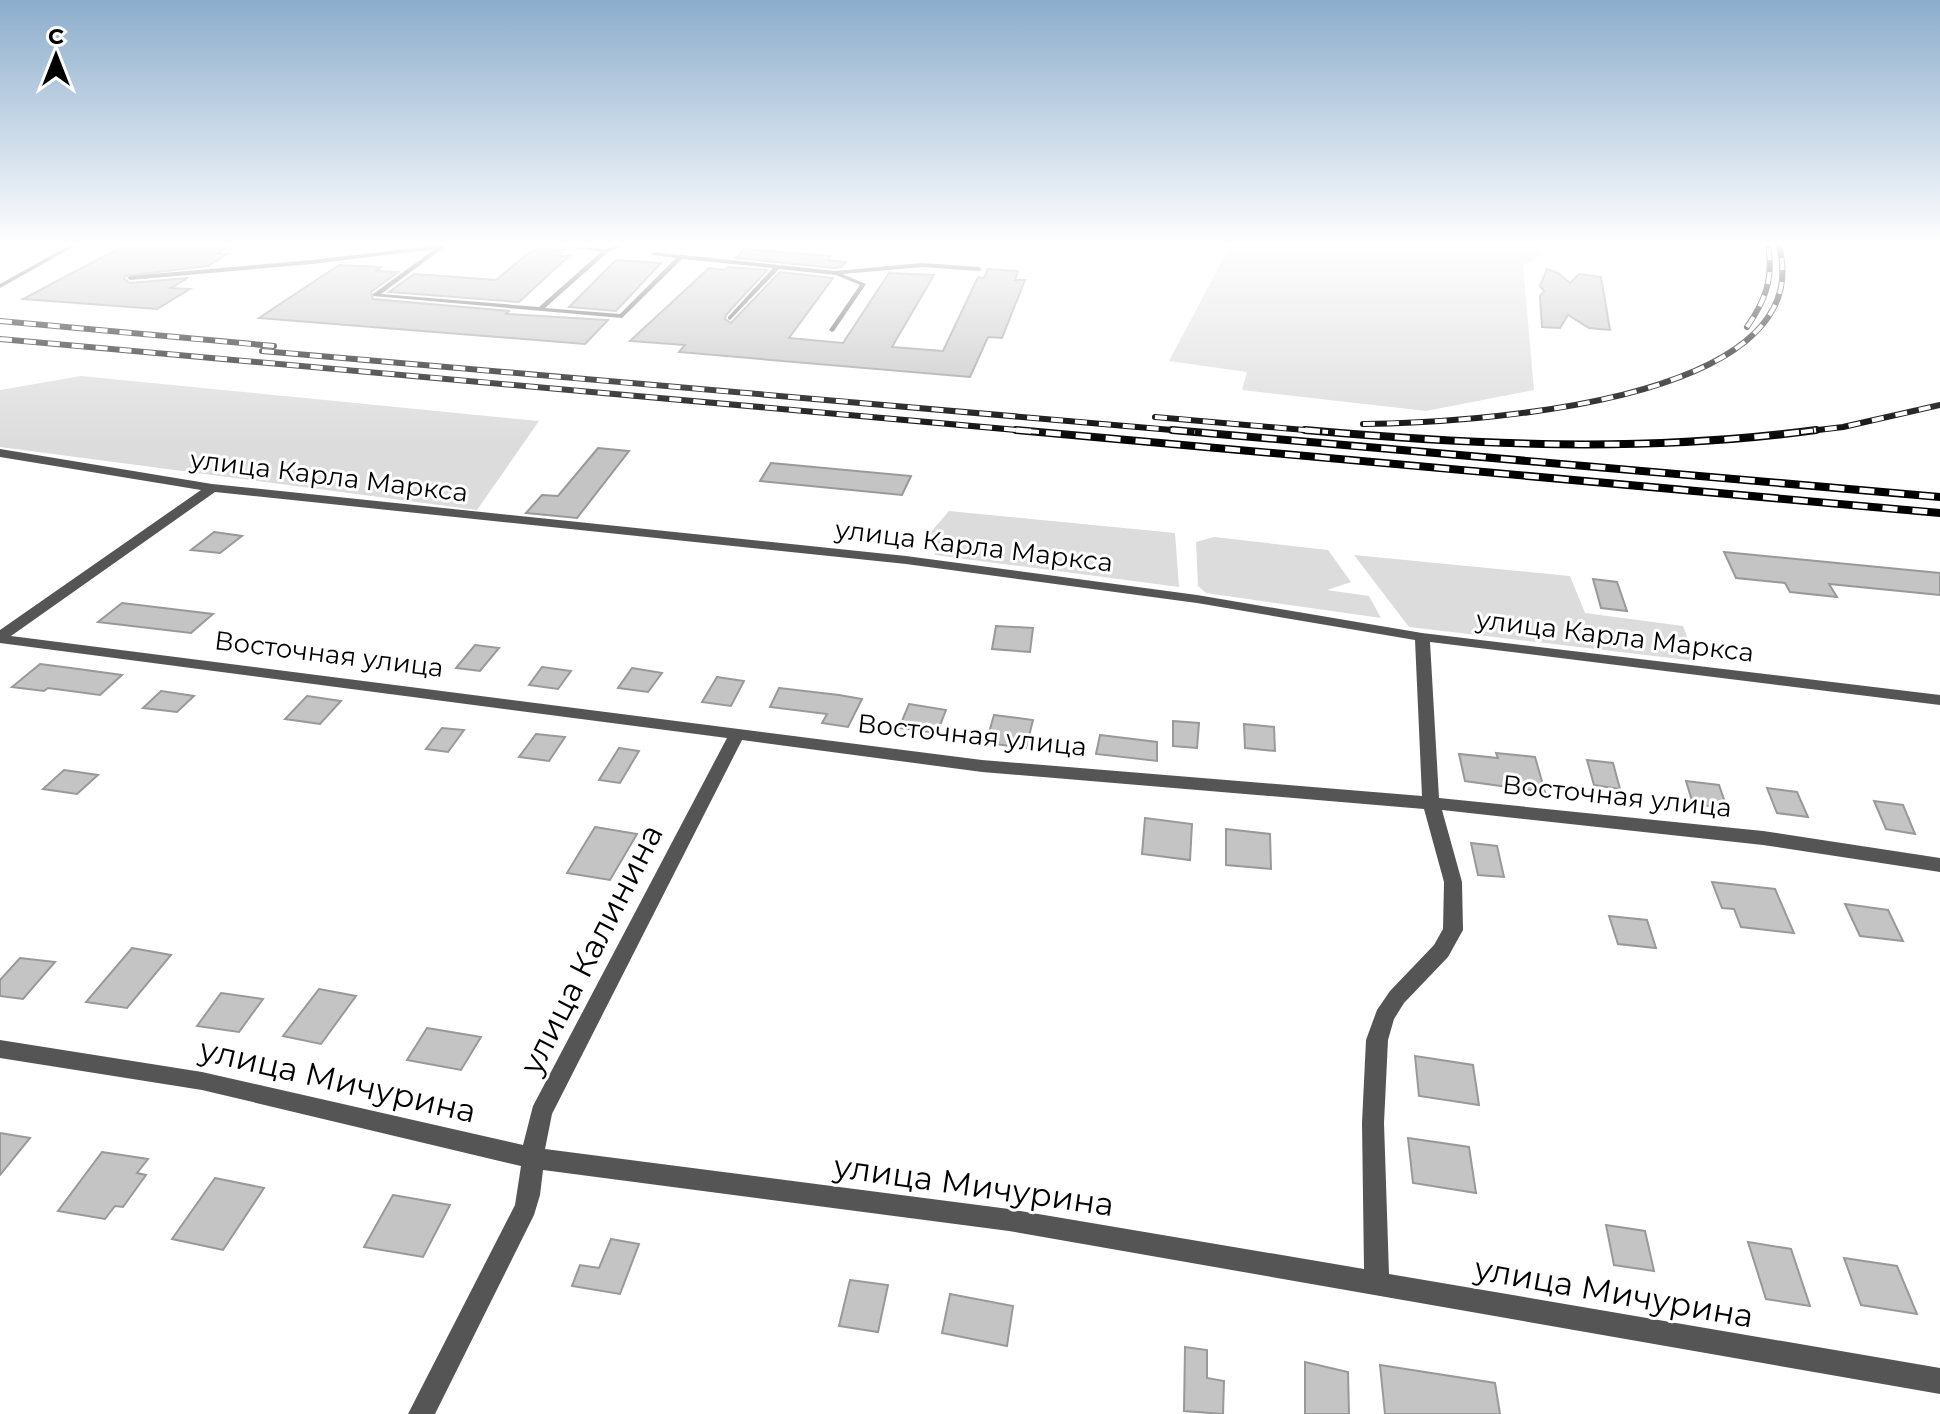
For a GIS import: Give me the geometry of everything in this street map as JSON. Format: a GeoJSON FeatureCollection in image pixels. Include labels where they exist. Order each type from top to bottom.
{"type":"FeatureCollection","features":[{"type":"Feature","properties":{"kind":"street","name":"улица Карла Маркса"},"geometry":{"type":"LineString","coordinates":[[0,453],[212,488],[906,560],[1197,599],[1422,637],[1940,700]]}},
{"type":"Feature","properties":{"kind":"street"},"geometry":{"type":"LineString","coordinates":[[0,638],[212,488]]}},
{"type":"Feature","properties":{"kind":"street"},"geometry":{"type":"LineString","coordinates":[[1377,1283],[1373,1123],[1377,1040],[1384,1016],[1397,997],[1441,951],[1453,930],[1454,918],[1453,882],[1431,803],[1422,637]]}},
{"type":"Feature","properties":{"kind":"street","name":"Восточная улица"},"geometry":{"type":"LineString","coordinates":[[0,638],[982,766],[1431,803],[1763,838],[1940,865]]}},
{"type":"Feature","properties":{"kind":"street","name":"улица Калинина"},"geometry":{"type":"LineString","coordinates":[[421,1414],[526,1207],[533,1183],[534,1134],[541,1113],[737,735]]}},
{"type":"Feature","properties":{"kind":"street","name":"улица Мичурина"},"geometry":{"type":"LineString","coordinates":[[0,1049],[202,1081],[533,1158],[1009,1220],[1940,1381]]}},
{"type":"Feature","properties":{"kind":"lane"},"geometry":{"type":"LineString","coordinates":[[575,312],[622,316],[626,312]]}},
{"type":"Feature","properties":{"kind":"lane"},"geometry":{"type":"LineString","coordinates":[[730,318],[736,312]]}},
{"type":"Feature","properties":{"kind":"lane"},"geometry":{"type":"LineString","coordinates":[[832,330],[844,312]]}},
{"type":"Feature","properties":{"kind":"shaded area"},"geometry":{"type":"Polygon","coordinates":[[[1195,312],[1527,312],[1534,390],[1426,411],[1242,390],[1247,372],[1169,361],[1195,312]]]}},
{"type":"Feature","properties":{"kind":"shaded area"},"geometry":{"type":"Polygon","coordinates":[[[81,376],[539,421],[477,510],[0,447],[0,390],[81,376]]]}},
{"type":"Feature","properties":{"kind":"shaded area"},"geometry":{"type":"Polygon","coordinates":[[[949,511],[1175,533],[1179,587],[935,555],[930,533],[949,511]]]}},
{"type":"Feature","properties":{"kind":"shaded area"},"geometry":{"type":"Polygon","coordinates":[[[1214,537],[1328,550],[1351,582],[1327,590],[1369,596],[1381,618],[1206,593],[1198,586],[1196,542],[1214,537]]]}},
{"type":"Feature","properties":{"kind":"shaded area"},"geometry":{"type":"Polygon","coordinates":[[[1354,555],[1570,576],[1585,613],[1683,626],[1696,661],[1409,627],[1354,555]]]}},
{"type":"Feature","properties":{"kind":"building"},"geometry":{"type":"Polygon","coordinates":[[[268,312],[508,312],[506,314],[608,320],[585,344],[259,318],[268,312]]]}},
{"type":"Feature","properties":{"kind":"building"},"geometry":{"type":"Polygon","coordinates":[[[661,312],[729,312],[725,319],[731,323],[742,312],[808,312],[789,338],[843,343],[863,312],[912,312],[892,347],[943,351],[961,312],[1012,312],[1002,338],[988,337],[970,377],[679,352],[685,345],[630,341],[661,312]]]}},
{"type":"Feature","properties":{"kind":"building"},"geometry":{"type":"Polygon","coordinates":[[[1541,312],[1607,312],[1610,330],[1589,328],[1568,315],[1560,328],[1542,327],[1541,312]]]}},
{"type":"Feature","properties":{"kind":"building"},"geometry":{"type":"Polygon","coordinates":[[[598,448],[629,451],[577,518],[526,513],[542,495],[558,496],[598,448]]]}},
{"type":"Feature","properties":{"kind":"building"},"geometry":{"type":"Polygon","coordinates":[[[771,463],[911,476],[902,495],[760,481],[771,463]]]}},
{"type":"Feature","properties":{"kind":"building"},"geometry":{"type":"Polygon","coordinates":[[[214,532],[242,536],[220,553],[191,550],[214,532]]]}},
{"type":"Feature","properties":{"kind":"building"},"geometry":{"type":"Polygon","coordinates":[[[1724,552],[1940,573],[1940,595],[1829,584],[1837,597],[1790,592],[1785,583],[1736,578],[1724,552]]]}},
{"type":"Feature","properties":{"kind":"building"},"geometry":{"type":"Polygon","coordinates":[[[1593,579],[1617,582],[1627,611],[1601,608],[1593,579]]]}},
{"type":"Feature","properties":{"kind":"building"},"geometry":{"type":"Polygon","coordinates":[[[122,603],[213,614],[191,633],[98,622],[122,603]]]}},
{"type":"Feature","properties":{"kind":"building"},"geometry":{"type":"Polygon","coordinates":[[[996,626],[1033,628],[1030,652],[992,649],[996,626]]]}},
{"type":"Feature","properties":{"kind":"building"},"geometry":{"type":"Polygon","coordinates":[[[475,645],[499,648],[480,671],[456,668],[475,645]]]}},
{"type":"Feature","properties":{"kind":"building"},"geometry":{"type":"Polygon","coordinates":[[[40,664],[122,675],[100,695],[12,687],[40,664]]]}},
{"type":"Feature","properties":{"kind":"building"},"geometry":{"type":"Polygon","coordinates":[[[542,667],[571,671],[558,689],[529,685],[542,667]]]}},
{"type":"Feature","properties":{"kind":"building"},"geometry":{"type":"Polygon","coordinates":[[[632,668],[662,673],[648,692],[618,688],[632,668]]]}},
{"type":"Feature","properties":{"kind":"building"},"geometry":{"type":"Polygon","coordinates":[[[717,677],[744,681],[731,706],[702,702],[717,677]]]}},
{"type":"Feature","properties":{"kind":"building"},"geometry":{"type":"Polygon","coordinates":[[[779,688],[862,699],[848,727],[822,723],[827,714],[770,707],[779,688]]]}},
{"type":"Feature","properties":{"kind":"building"},"geometry":{"type":"Polygon","coordinates":[[[161,691],[194,696],[177,712],[143,708],[161,691]]]}},
{"type":"Feature","properties":{"kind":"building"},"geometry":{"type":"Polygon","coordinates":[[[307,696],[341,701],[320,724],[285,719],[307,696]]]}},
{"type":"Feature","properties":{"kind":"building"},"geometry":{"type":"Polygon","coordinates":[[[909,704],[946,710],[937,733],[899,728],[909,704]]]}},
{"type":"Feature","properties":{"kind":"building"},"geometry":{"type":"Polygon","coordinates":[[[994,715],[1033,720],[1026,748],[986,743],[994,715]]]}},
{"type":"Feature","properties":{"kind":"building"},"geometry":{"type":"Polygon","coordinates":[[[1173,721],[1199,723],[1197,748],[1173,746],[1173,721]]]}},
{"type":"Feature","properties":{"kind":"building"},"geometry":{"type":"Polygon","coordinates":[[[1244,724],[1274,727],[1275,751],[1245,748],[1244,724]]]}},
{"type":"Feature","properties":{"kind":"building"},"geometry":{"type":"Polygon","coordinates":[[[442,728],[464,730],[448,752],[426,749],[442,728]]]}},
{"type":"Feature","properties":{"kind":"building"},"geometry":{"type":"Polygon","coordinates":[[[536,734],[565,737],[549,761],[519,757],[536,734]]]}},
{"type":"Feature","properties":{"kind":"building"},"geometry":{"type":"Polygon","coordinates":[[[1100,735],[1157,742],[1157,761],[1096,754],[1100,735]]]}},
{"type":"Feature","properties":{"kind":"building"},"geometry":{"type":"Polygon","coordinates":[[[619,748],[639,751],[620,783],[599,780],[619,748]]]}},
{"type":"Feature","properties":{"kind":"building"},"geometry":{"type":"Polygon","coordinates":[[[1496,753],[1535,757],[1545,792],[1465,781],[1459,754],[1498,758],[1496,753]]]}},
{"type":"Feature","properties":{"kind":"building"},"geometry":{"type":"Polygon","coordinates":[[[1587,760],[1613,763],[1620,789],[1594,785],[1587,760]]]}},
{"type":"Feature","properties":{"kind":"building"},"geometry":{"type":"Polygon","coordinates":[[[64,770],[98,775],[77,794],[43,789],[64,770]]]}},
{"type":"Feature","properties":{"kind":"building"},"geometry":{"type":"Polygon","coordinates":[[[1686,781],[1719,785],[1727,808],[1693,804],[1686,781]]]}},
{"type":"Feature","properties":{"kind":"building"},"geometry":{"type":"Polygon","coordinates":[[[1767,788],[1797,792],[1808,817],[1777,813],[1767,788]]]}},
{"type":"Feature","properties":{"kind":"building"},"geometry":{"type":"Polygon","coordinates":[[[1874,801],[1903,805],[1915,834],[1886,829],[1874,801]]]}},
{"type":"Feature","properties":{"kind":"building"},"geometry":{"type":"Polygon","coordinates":[[[1145,818],[1192,824],[1190,860],[1142,854],[1145,818]]]}},
{"type":"Feature","properties":{"kind":"building"},"geometry":{"type":"Polygon","coordinates":[[[595,827],[637,834],[610,880],[567,873],[595,827]]]}},
{"type":"Feature","properties":{"kind":"building"},"geometry":{"type":"Polygon","coordinates":[[[1226,829],[1270,834],[1271,869],[1226,865],[1226,829]]]}},
{"type":"Feature","properties":{"kind":"building"},"geometry":{"type":"Polygon","coordinates":[[[1471,843],[1497,846],[1504,877],[1478,875],[1471,843]]]}},
{"type":"Feature","properties":{"kind":"building"},"geometry":{"type":"Polygon","coordinates":[[[1712,882],[1775,889],[1794,933],[1741,927],[1734,909],[1722,908],[1712,882]]]}},
{"type":"Feature","properties":{"kind":"building"},"geometry":{"type":"Polygon","coordinates":[[[1845,904],[1888,910],[1903,941],[1860,936],[1845,904]]]}},
{"type":"Feature","properties":{"kind":"building"},"geometry":{"type":"Polygon","coordinates":[[[1609,916],[1647,920],[1656,948],[1618,944],[1609,916]]]}},
{"type":"Feature","properties":{"kind":"building"},"geometry":{"type":"Polygon","coordinates":[[[132,948],[171,955],[127,1008],[86,1002],[132,948]]]}},
{"type":"Feature","properties":{"kind":"building"},"geometry":{"type":"Polygon","coordinates":[[[20,958],[55,962],[23,999],[0,996],[0,980],[20,958]]]}},
{"type":"Feature","properties":{"kind":"building"},"geometry":{"type":"Polygon","coordinates":[[[319,989],[356,996],[321,1044],[283,1036],[319,989]]]}},
{"type":"Feature","properties":{"kind":"building"},"geometry":{"type":"Polygon","coordinates":[[[221,993],[263,999],[239,1032],[197,1026],[221,993]]]}},
{"type":"Feature","properties":{"kind":"building"},"geometry":{"type":"Polygon","coordinates":[[[427,1028],[481,1037],[461,1070],[407,1060],[427,1028]]]}},
{"type":"Feature","properties":{"kind":"building"},"geometry":{"type":"Polygon","coordinates":[[[1415,1056],[1473,1065],[1479,1105],[1419,1096],[1415,1056]]]}},
{"type":"Feature","properties":{"kind":"building"},"geometry":{"type":"Polygon","coordinates":[[[0,1133],[30,1138],[0,1175],[0,1133]]]}},
{"type":"Feature","properties":{"kind":"building"},"geometry":{"type":"Polygon","coordinates":[[[1408,1138],[1469,1147],[1476,1193],[1413,1183],[1408,1138]]]}},
{"type":"Feature","properties":{"kind":"building"},"geometry":{"type":"Polygon","coordinates":[[[102,1152],[148,1159],[137,1173],[146,1175],[123,1207],[115,1206],[105,1219],[58,1211],[102,1152]]]}},
{"type":"Feature","properties":{"kind":"building"},"geometry":{"type":"Polygon","coordinates":[[[215,1178],[264,1188],[223,1250],[172,1239],[215,1178]]]}},
{"type":"Feature","properties":{"kind":"building"},"geometry":{"type":"Polygon","coordinates":[[[393,1195],[450,1205],[423,1257],[364,1247],[393,1195]]]}},
{"type":"Feature","properties":{"kind":"building"},"geometry":{"type":"Polygon","coordinates":[[[1606,1225],[1645,1231],[1654,1271],[1614,1265],[1606,1225]]]}},
{"type":"Feature","properties":{"kind":"building"},"geometry":{"type":"Polygon","coordinates":[[[611,1239],[639,1244],[620,1294],[572,1286],[580,1265],[599,1268],[611,1239]]]}},
{"type":"Feature","properties":{"kind":"building"},"geometry":{"type":"Polygon","coordinates":[[[1748,1242],[1791,1249],[1810,1306],[1766,1299],[1748,1242]]]}},
{"type":"Feature","properties":{"kind":"building"},"geometry":{"type":"Polygon","coordinates":[[[1844,1258],[1897,1266],[1917,1314],[1861,1305],[1844,1258]]]}},
{"type":"Feature","properties":{"kind":"building"},"geometry":{"type":"Polygon","coordinates":[[[850,1280],[888,1285],[878,1332],[839,1326],[850,1280]]]}},
{"type":"Feature","properties":{"kind":"building"},"geometry":{"type":"Polygon","coordinates":[[[950,1294],[1013,1306],[1007,1346],[942,1333],[950,1294]]]}},
{"type":"Feature","properties":{"kind":"building"},"geometry":{"type":"Polygon","coordinates":[[[1185,1347],[1207,1350],[1207,1378],[1224,1381],[1223,1414],[1184,1411],[1185,1347]]]}},
{"type":"Feature","properties":{"kind":"building"},"geometry":{"type":"Polygon","coordinates":[[[1305,1362],[1348,1372],[1349,1414],[1305,1414],[1305,1362]]]}},
{"type":"Feature","properties":{"kind":"building"},"geometry":{"type":"Polygon","coordinates":[[[1380,1365],[1495,1383],[1500,1414],[1385,1414],[1380,1365]]]}},
{"type":"Feature","properties":{"kind":"railway"},"geometry":{"type":"LineString","coordinates":[[1747,327],[1756,312]]}},
{"type":"Feature","properties":{"kind":"railway"},"geometry":{"type":"LineString","coordinates":[[1363,424],[1475,418],[1623,395],[1692,372],[1746,341],[1768,312]]}},
{"type":"Feature","properties":{"kind":"railway"},"geometry":{"type":"LineString","coordinates":[[0,321],[274,346]]}},
{"type":"Feature","properties":{"kind":"railway"},"geometry":{"type":"LineString","coordinates":[[0,339],[1039,432]]}},
{"type":"Feature","properties":{"kind":"railway"},"geometry":{"type":"LineString","coordinates":[[262,351],[1180,431]]}},
{"type":"Feature","properties":{"kind":"railway"},"geometry":{"type":"LineString","coordinates":[[1801,432],[1843,427],[1940,405]]}},
{"type":"Feature","properties":{"kind":"railway"},"geometry":{"type":"LineString","coordinates":[[1155,417],[1328,432]]}},
{"type":"Feature","properties":{"kind":"railway"},"geometry":{"type":"LineString","coordinates":[[1016,430],[1940,513]]}},
{"type":"Feature","properties":{"kind":"railway"},"geometry":{"type":"LineString","coordinates":[[1172,430],[1180,431]]}},
{"type":"Feature","properties":{"kind":"railway"},"geometry":{"type":"LineString","coordinates":[[1305,430],[1433,440],[1560,444],[1688,442],[1816,430]]}},
{"type":"Feature","properties":{"kind":"railway"},"geometry":{"type":"LineString","coordinates":[[1180,431],[1195,432]]}},
{"type":"Feature","properties":{"kind":"railway"},"geometry":{"type":"LineString","coordinates":[[1180,431],[1940,497]]}}]}
